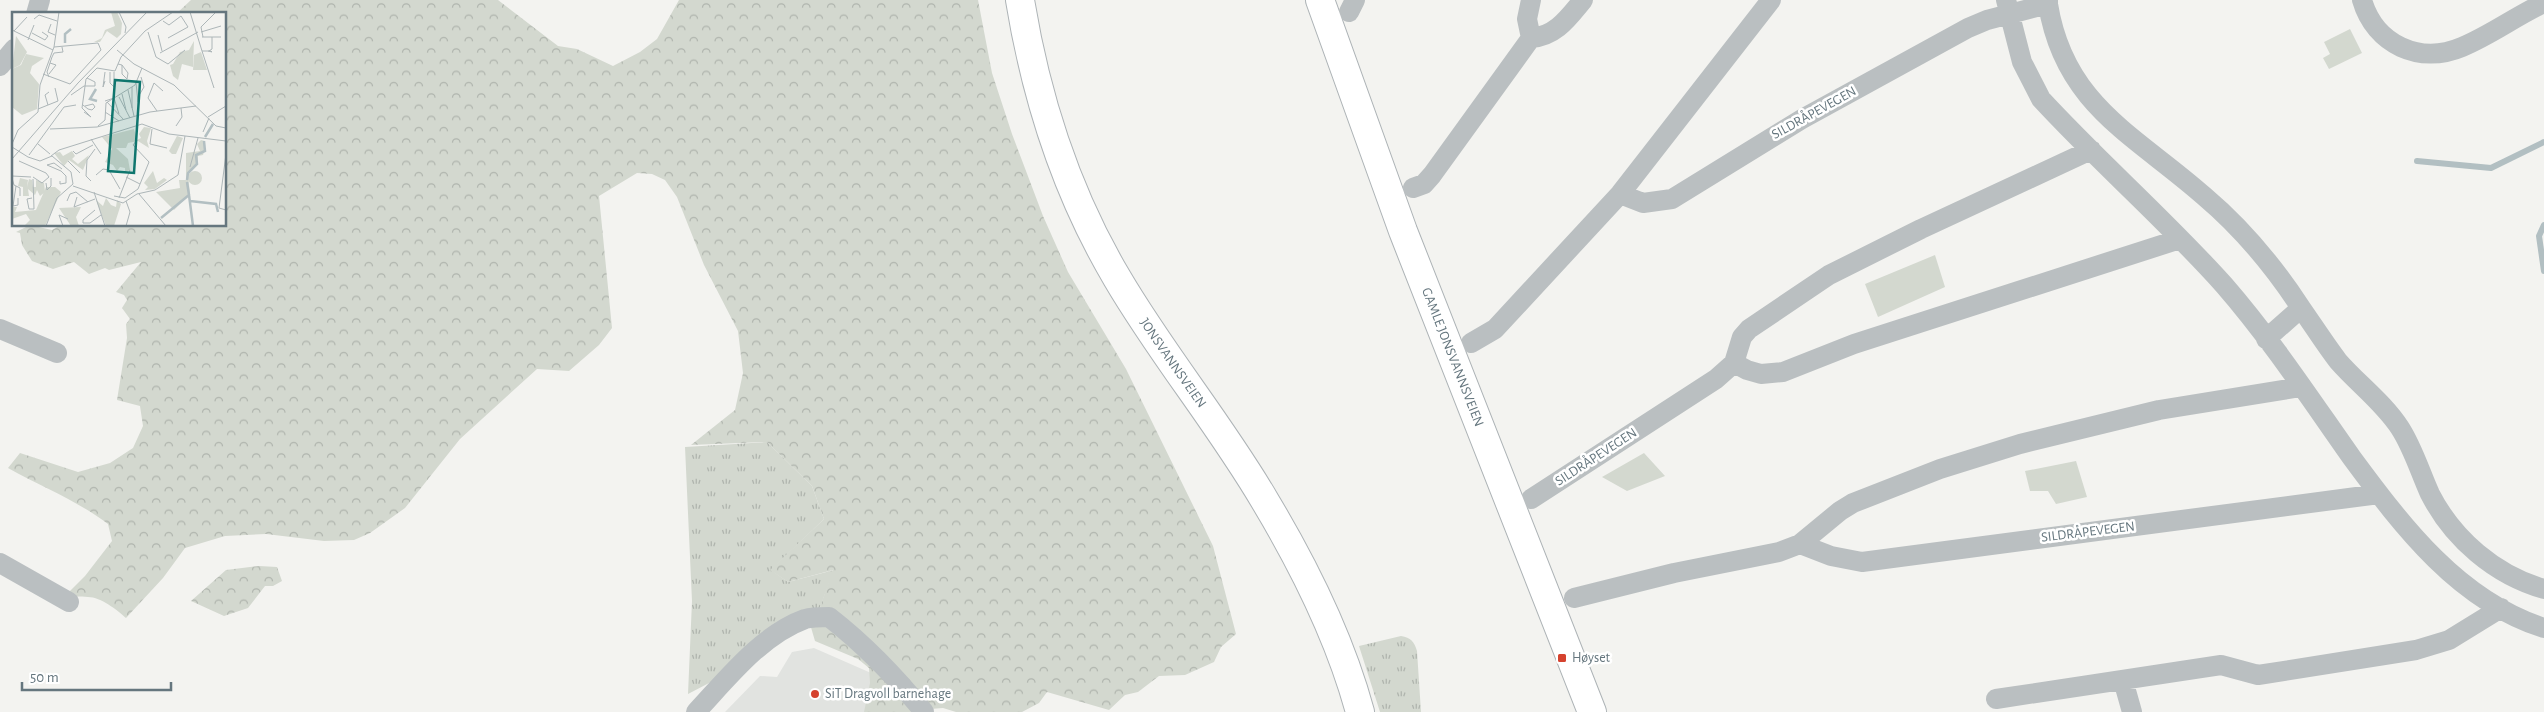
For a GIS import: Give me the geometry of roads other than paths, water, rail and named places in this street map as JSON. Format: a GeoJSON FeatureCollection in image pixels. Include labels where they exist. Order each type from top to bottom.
{"type":"FeatureCollection","features":[{"type":"Feature","properties":{"kind":"main road","name":"JONSVANNSVEIEN"},"geometry":{"type":"LineString","coordinates":[[1020,0],[1033,70],[1046,118],[1067,176],[1090,227],[1116,277],[1148,329],[1270,509],[1303,570],[1329,627],[1350,680],[1360,712]]}},
{"type":"Feature","properties":{"kind":"main road","name":"GAMLE JONSVANNSVEIEN"},"geometry":{"type":"LineString","coordinates":[[1320,0],[1414,259],[1592,712]]}},
{"type":"Feature","properties":{"kind":"street"},"geometry":{"type":"LineString","coordinates":[[1412,188],[1424,184],[1432,175],[1531,38],[1527,20],[1531,0]]}},
{"type":"Feature","properties":{"kind":"street"},"geometry":{"type":"LineString","coordinates":[[1531,38],[1541,38],[1557,30],[1583,0]]}},
{"type":"Feature","properties":{"kind":"street"},"geometry":{"type":"LineString","coordinates":[[1471,343],[1495,329],[1620,194],[1771,0]]}},
{"type":"Feature","properties":{"kind":"street"},"geometry":{"type":"LineString","coordinates":[[2362,0],[2369,17],[2386,40],[2401,49],[2428,54],[2462,47],[2544,3]]}},
{"type":"Feature","properties":{"kind":"street","name":"SILDRÅPEVEGEN"},"geometry":{"type":"LineString","coordinates":[[1620,194],[1635,202],[1662,202],[1672,199],[1786,128],[2008,7],[2048,2],[2056,38],[2076,79],[2114,124],[2204,195],[2251,239],[2278,273],[2339,361],[2385,408],[2400,428],[2439,511],[2454,531],[2471,548],[2500,569],[2544,589]]}},
{"type":"Feature","properties":{"kind":"street"},"geometry":{"type":"LineString","coordinates":[[2008,7],[2022,62],[2042,99],[2224,285],[2266,339],[2378,494],[2437,561],[2468,587],[2501,608],[2529,623],[2544,628]]}},
{"type":"Feature","properties":{"kind":"street"},"geometry":{"type":"LineString","coordinates":[[0,66],[12,51]]}},
{"type":"Feature","properties":{"kind":"street"},"geometry":{"type":"LineString","coordinates":[[2091,150],[1920,229],[1829,275],[1749,329],[1742,337],[1734,363],[1747,370],[1761,374],[1783,372],[1832,352],[1925,320],[2180,240]]}},
{"type":"Feature","properties":{"kind":"street"},"geometry":{"type":"LineString","coordinates":[[2266,339],[2301,308]]}},
{"type":"Feature","properties":{"kind":"street"},"geometry":{"type":"LineString","coordinates":[[0,329],[57,353]]}},
{"type":"Feature","properties":{"kind":"street","name":"SILDRÅPEVEGEN"},"geometry":{"type":"LineString","coordinates":[[1531,499],[1716,378],[1734,363]]}},
{"type":"Feature","properties":{"kind":"street"},"geometry":{"type":"LineString","coordinates":[[1574,598],[1674,573],[1779,552],[1800,544],[1840,511],[1853,503],[1978,457],[2046,437],[2141,414],[2301,387]]}},
{"type":"Feature","properties":{"kind":"street","name":"SILDRÅPEVEGEN"},"geometry":{"type":"LineString","coordinates":[[1800,544],[1844,560],[1862,562],[2378,494]]}},
{"type":"Feature","properties":{"kind":"street"},"geometry":{"type":"LineString","coordinates":[[0,563],[69,602]]}},
{"type":"Feature","properties":{"kind":"street"},"geometry":{"type":"LineString","coordinates":[[1996,699],[2221,665],[2258,674],[2416,650],[2450,640],[2501,608]]}},
{"type":"Feature","properties":{"kind":"street"},"geometry":{"type":"LineString","coordinates":[[696,712],[758,648],[790,626],[807,619],[829,617],[861,642],[894,675],[924,712]]}},
{"type":"Feature","properties":{"kind":"street"},"geometry":{"type":"LineString","coordinates":[[2124,680],[2132,712]]}},
{"type":"Feature","properties":{"kind":"waterway"},"geometry":{"type":"LineString","coordinates":[[2417,161],[2491,168],[2544,142]]}},
{"type":"Feature","properties":{"kind":"waterway"},"geometry":{"type":"LineString","coordinates":[[2544,225],[2539,236],[2544,271]]}},
{"type":"Feature","properties":{"kind":"place","name":"Høyset"},"geometry":{"type":"Point","coordinates":[1562,658]}},
{"type":"Feature","properties":{"kind":"place","name":"SiT Dragvoll barnehage"},"geometry":{"type":"Point","coordinates":[815,694]}}]}
